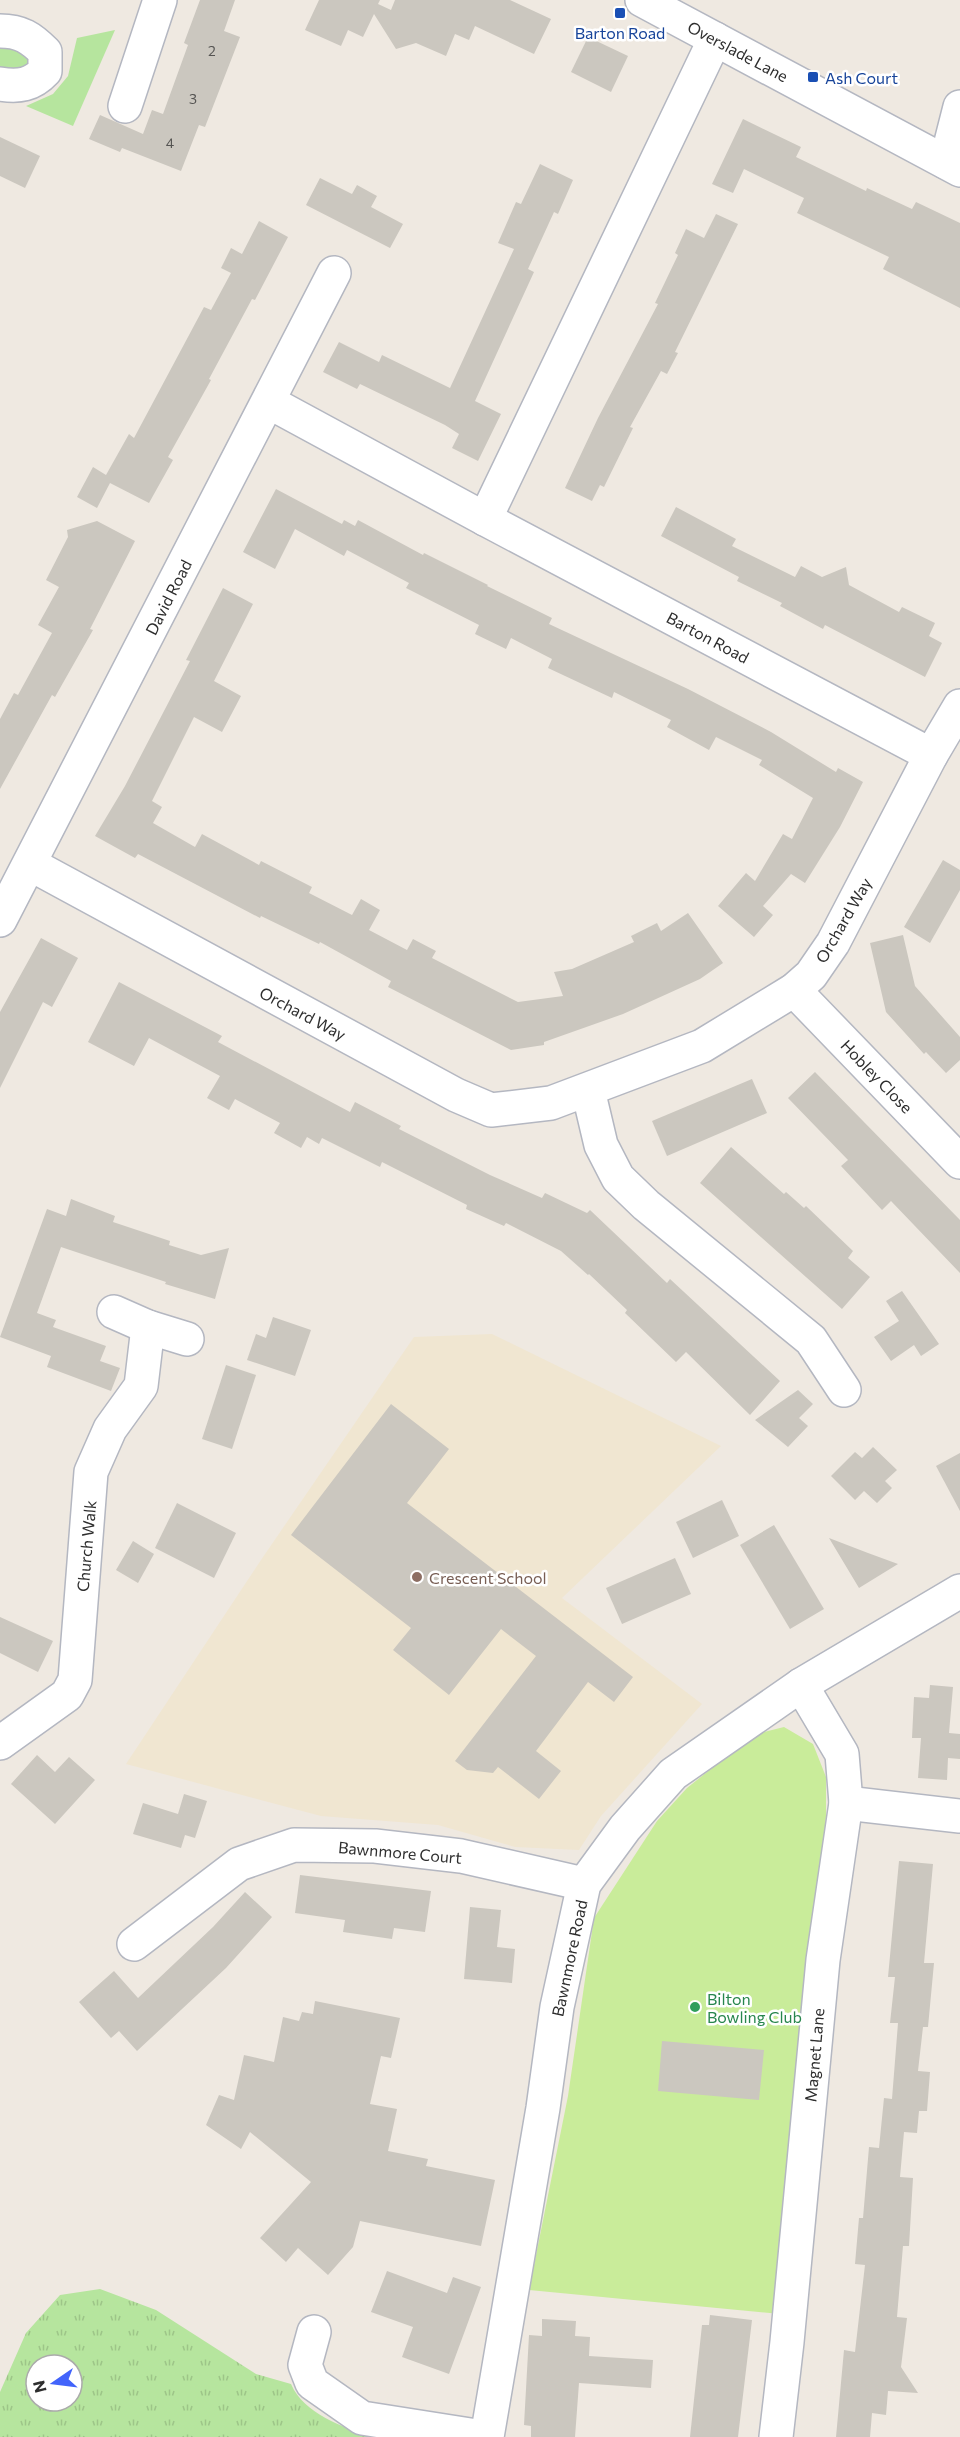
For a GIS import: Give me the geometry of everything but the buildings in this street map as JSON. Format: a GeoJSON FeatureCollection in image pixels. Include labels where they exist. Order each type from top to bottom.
{"type":"FeatureCollection","features":[{"type":"Feature","properties":{"kind":"street"},"geometry":{"type":"LineString","coordinates":[[125,106],[160,0]]}},
{"type":"Feature","properties":{"kind":"street","name":"Overslade Lane"},"geometry":{"type":"LineString","coordinates":[[642,0],[953,166]]}},
{"type":"Feature","properties":{"kind":"street"},"geometry":{"type":"LineString","coordinates":[[0,31],[31,38],[45,52],[45,70],[36,81],[15,86],[0,84]]}},
{"type":"Feature","properties":{"kind":"street"},"geometry":{"type":"LineString","coordinates":[[485,519],[715,39]]}},
{"type":"Feature","properties":{"kind":"street"},"geometry":{"type":"LineString","coordinates":[[953,166],[960,107]]}},
{"type":"Feature","properties":{"kind":"street","name":"David Road"},"geometry":{"type":"LineString","coordinates":[[0,920],[334,273]]}},
{"type":"Feature","properties":{"kind":"street","name":"Barton Road"},"geometry":{"type":"LineString","coordinates":[[269,402],[931,755]]}},
{"type":"Feature","properties":{"kind":"street","name":"Orchard Way"},"geometry":{"type":"LineString","coordinates":[[30,864],[456,1095],[491,1110],[551,1103],[702,1047],[794,990],[811,975],[833,943],[931,755],[960,706]]}},
{"type":"Feature","properties":{"kind":"street","name":"Hobley Close"},"geometry":{"type":"LineString","coordinates":[[794,990],[960,1162]]}},
{"type":"Feature","properties":{"kind":"street"},"geometry":{"type":"LineString","coordinates":[[588,1090],[601,1145],[618,1178],[646,1205],[811,1340],[843,1390]]}},
{"type":"Feature","properties":{"kind":"street"},"geometry":{"type":"LineString","coordinates":[[114,1312],[148,1327],[188,1339]]}},
{"type":"Feature","properties":{"kind":"street","name":"Church Walk"},"geometry":{"type":"LineString","coordinates":[[0,1743],[67,1695],[75,1680],[92,1472],[111,1429],[141,1386],[148,1327]]}},
{"type":"Feature","properties":{"kind":"street","name":"Bawnmore Road"},"geometry":{"type":"LineString","coordinates":[[485,2437],[543,2108],[558,2007],[584,1884],[626,1828],[674,1774],[801,1684],[960,1591]]}},
{"type":"Feature","properties":{"kind":"street","name":"Magnet Lane"},"geometry":{"type":"LineString","coordinates":[[776,2437],[823,1960],[846,1803],[842,1754],[801,1684]]}},
{"type":"Feature","properties":{"kind":"street"},"geometry":{"type":"LineString","coordinates":[[846,1803],[960,1816]]}},
{"type":"Feature","properties":{"kind":"street","name":"Bawnmore Court"},"geometry":{"type":"LineString","coordinates":[[134,1944],[239,1864],[294,1845],[375,1846],[461,1856],[584,1884]]}},
{"type":"Feature","properties":{"kind":"street"},"geometry":{"type":"LineString","coordinates":[[314,2331],[305,2365],[312,2383],[362,2418],[485,2437]]}},
{"type":"Feature","properties":{"kind":"shaded area","name":"Crescent School"},"geometry":{"type":"Polygon","coordinates":[[[492,1334],[721,1446],[562,1598],[702,1704],[601,1816],[579,1850],[515,1847],[438,1825],[321,1816],[126,1764],[263,1557],[414,1337],[492,1334]]]}},
{"type":"Feature","properties":{"kind":"green space"},"geometry":{"type":"Polygon","coordinates":[[[115,30],[73,126],[26,106],[53,94],[68,76],[77,38],[115,30]]]}},
{"type":"Feature","properties":{"kind":"green space"},"geometry":{"type":"Polygon","coordinates":[[[0,39],[33,54],[30,72],[0,71],[0,39]]]}},
{"type":"Feature","properties":{"kind":"green space","name":"Bilton Bowling Club"},"geometry":{"type":"Polygon","coordinates":[[[784,1727],[813,1744],[826,1777],[826,1816],[780,2314],[529,2290],[568,2096],[594,1918],[657,1821],[687,1788],[737,1748],[760,1733],[784,1727]]]}},
{"type":"Feature","properties":{"kind":"green space"},"geometry":{"type":"Polygon","coordinates":[[[100,2289],[156,2310],[256,2374],[291,2384],[305,2404],[326,2418],[372,2437],[0,2437],[0,2392],[26,2333],[60,2295],[100,2289]]]}},
{"type":"Feature","properties":{"kind":"place","name":"Barton Road"},"geometry":{"type":"Point","coordinates":[620,13]}},
{"type":"Feature","properties":{"kind":"place","name":"Ash Court"},"geometry":{"type":"Point","coordinates":[813,77]}},
{"type":"Feature","properties":{"kind":"place","name":"Crescent School"},"geometry":{"type":"Point","coordinates":[417,1577]}},
{"type":"Feature","properties":{"kind":"place","name":"Bilton Bowling Club"},"geometry":{"type":"Point","coordinates":[695,2007]}}]}
